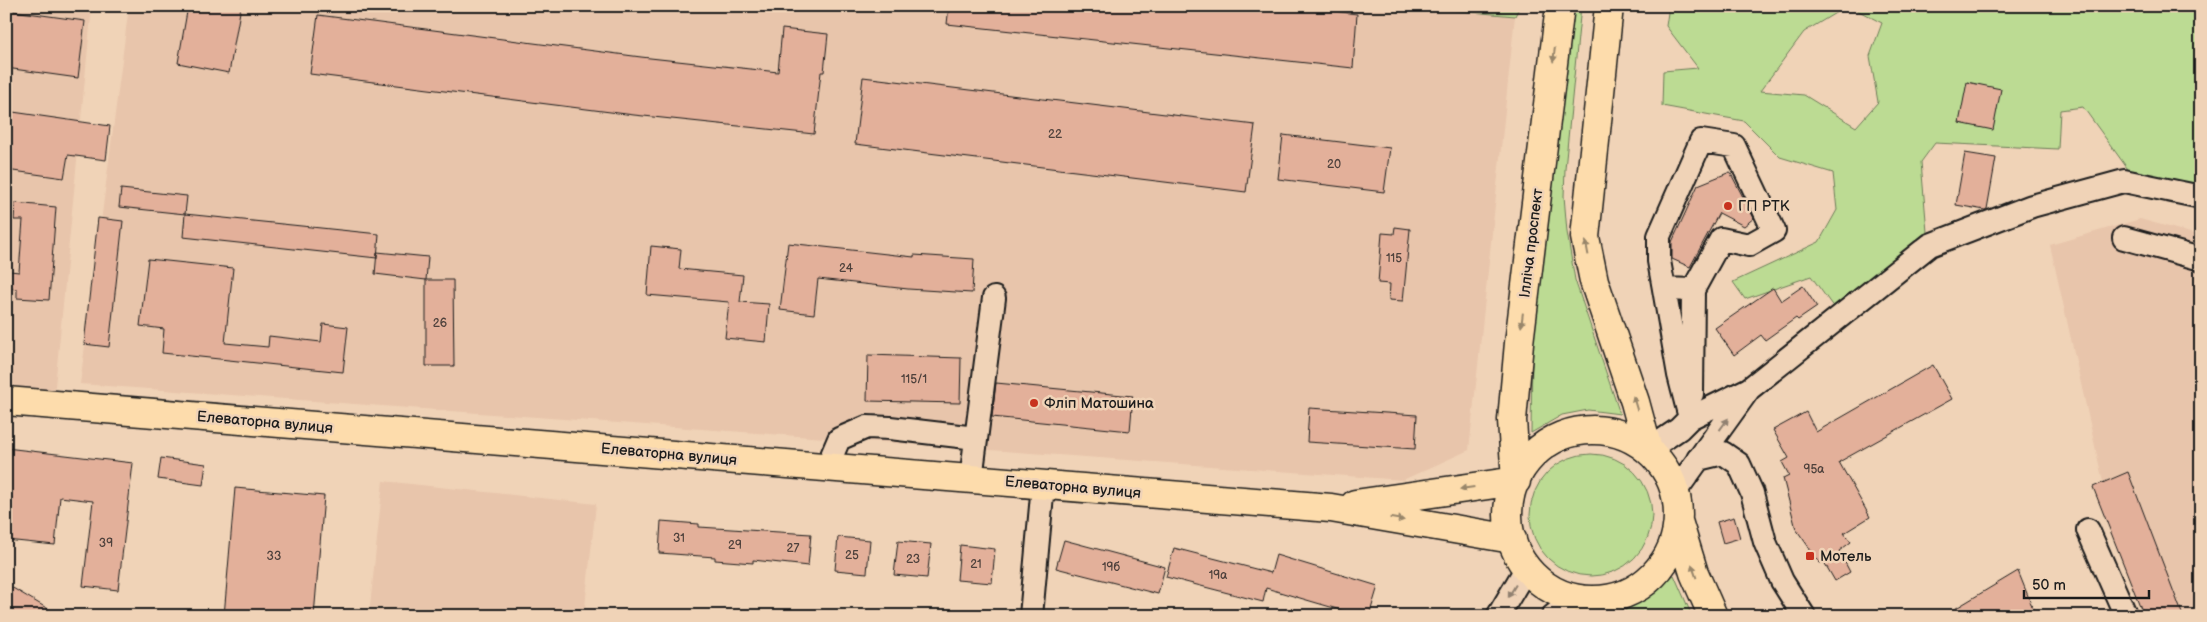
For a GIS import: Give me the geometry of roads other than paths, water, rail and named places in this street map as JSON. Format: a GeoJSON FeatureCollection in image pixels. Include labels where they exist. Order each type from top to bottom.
{"type":"FeatureCollection","features":[{"type":"Feature","properties":{"kind":"main road","name":"Ілліча проспект"},"geometry":{"type":"LineString","coordinates":[[1516,481],[1512,420],[1519,343],[1560,6]]}},
{"type":"Feature","properties":{"kind":"main road"},"geometry":{"type":"LineString","coordinates":[[1609,6],[1585,237],[1594,281],[1635,402],[1648,450]]}},
{"type":"Feature","properties":{"kind":"main road","name":"Елеваторна вулиця"},"geometry":{"type":"LineString","coordinates":[[6,401],[1332,508],[1512,539]]}},
{"type":"Feature","properties":{"kind":"main road"},"geometry":{"type":"LineString","coordinates":[[1678,519],[1675,539],[1666,558],[1656,572],[1646,581],[1628,592],[1595,604],[1550,588],[1526,567],[1512,539],[1509,510],[1516,481],[1524,466],[1545,445],[1565,435],[1580,431],[1611,432],[1630,438],[1648,450],[1664,468],[1675,492],[1678,519],[1694,573],[1713,616]]}},
{"type":"Feature","properties":{"kind":"main road","name":"Елеваторна вулиця"},"geometry":{"type":"LineString","coordinates":[[1332,508],[1516,481]]}},
{"type":"Feature","properties":{"kind":"street"},"geometry":{"type":"LineString","coordinates":[[1701,141],[1734,146],[1774,232],[1749,245],[1721,239],[1694,290],[1694,345],[1690,418],[1679,375],[1659,261],[1659,236],[1701,141]]}},
{"type":"Feature","properties":{"kind":"street"},"geometry":{"type":"LineString","coordinates":[[1648,450],[1679,429],[1690,418],[1749,389],[1930,245],[2032,206],[2124,181],[2201,196]]}},
{"type":"Feature","properties":{"kind":"street"},"geometry":{"type":"LineString","coordinates":[[2124,238],[2201,260]]}},
{"type":"Feature","properties":{"kind":"street"},"geometry":{"type":"LineString","coordinates":[[1664,289],[1694,290]]}},
{"type":"Feature","properties":{"kind":"street"},"geometry":{"type":"LineString","coordinates":[[971,479],[994,298]]}},
{"type":"Feature","properties":{"kind":"street"},"geometry":{"type":"LineString","coordinates":[[1675,492],[1749,389]]}},
{"type":"Feature","properties":{"kind":"street"},"geometry":{"type":"LineString","coordinates":[[827,467],[839,439],[866,427],[976,438]]}},
{"type":"Feature","properties":{"kind":"street"},"geometry":{"type":"LineString","coordinates":[[1698,459],[1722,453],[1739,464],[1752,493],[1765,542],[1778,574],[1804,616]]}},
{"type":"Feature","properties":{"kind":"street"},"geometry":{"type":"LineString","coordinates":[[1031,616],[1043,484]]}},
{"type":"Feature","properties":{"kind":"street"},"geometry":{"type":"LineString","coordinates":[[2088,530],[2126,616]]}},
{"type":"Feature","properties":{"kind":"street"},"geometry":{"type":"LineString","coordinates":[[1498,616],[1526,567]]}},
{"type":"Feature","properties":{"kind":"street"},"geometry":{"type":"LineString","coordinates":[[1553,616],[1595,604]]}},
{"type":"Feature","properties":{"kind":"place","name":"ГП РТК"},"geometry":{"type":"Point","coordinates":[1728,206]}},
{"type":"Feature","properties":{"kind":"place","name":"Фліп Матошина"},"geometry":{"type":"Point","coordinates":[1034,403]}},
{"type":"Feature","properties":{"kind":"place","name":"Мотель"},"geometry":{"type":"Point","coordinates":[1810,556]}}]}
